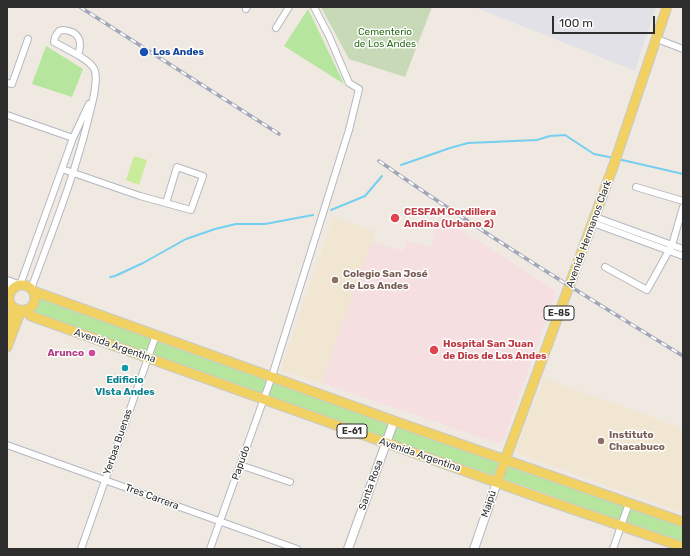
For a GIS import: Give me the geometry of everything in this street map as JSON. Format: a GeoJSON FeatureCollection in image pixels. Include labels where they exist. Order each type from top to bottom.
{"type":"FeatureCollection","features":[{"type":"Feature","properties":{"kind":"main road","name":"Avenida Hermanos Clark"},"geometry":{"type":"LineString","coordinates":[[506,460],[613,167],[668,7]]}},
{"type":"Feature","properties":{"kind":"main road","name":"E-61"},"geometry":{"type":"LineString","coordinates":[[7,281],[14,287],[26,286],[32,290],[394,421],[683,522]]}},
{"type":"Feature","properties":{"kind":"main road"},"geometry":{"type":"LineString","coordinates":[[14,287],[9,295],[9,300],[20,310]]}},
{"type":"Feature","properties":{"kind":"main road"},"geometry":{"type":"LineString","coordinates":[[7,327],[20,310],[29,308],[33,304],[35,299],[32,290]]}},
{"type":"Feature","properties":{"kind":"main road"},"geometry":{"type":"LineString","coordinates":[[7,347],[20,310]]}},
{"type":"Feature","properties":{"kind":"main road","name":"Avenida Argentina"},"geometry":{"type":"LineString","coordinates":[[20,310],[31,316],[263,400],[621,527],[683,547]]}},
{"type":"Feature","properties":{"kind":"main road","name":"Santa Rosa"},"geometry":{"type":"LineString","coordinates":[[348,549],[394,421]]}},
{"type":"Feature","properties":{"kind":"main road","name":"Maipú"},"geometry":{"type":"LineString","coordinates":[[474,549],[506,460]]}},
{"type":"Feature","properties":{"kind":"street"},"geometry":{"type":"LineString","coordinates":[[276,28],[289,7]]}},
{"type":"Feature","properties":{"kind":"street","name":"Papudo"},"geometry":{"type":"LineString","coordinates":[[210,549],[272,376],[349,130],[359,89],[349,83],[329,36],[314,7]]}},
{"type":"Feature","properties":{"kind":"street"},"geometry":{"type":"LineString","coordinates":[[32,290],[73,173],[83,141],[95,92],[95,70],[88,61],[54,42],[59,31],[67,30],[77,36],[81,43],[78,55]]}},
{"type":"Feature","properties":{"kind":"street"},"geometry":{"type":"LineString","coordinates":[[7,83],[12,84],[28,39]]}},
{"type":"Feature","properties":{"kind":"street"},"geometry":{"type":"LineString","coordinates":[[657,40],[683,50]]}},
{"type":"Feature","properties":{"kind":"street"},"geometry":{"type":"LineString","coordinates":[[14,287],[73,138],[95,92]]}},
{"type":"Feature","properties":{"kind":"street"},"geometry":{"type":"LineString","coordinates":[[7,115],[73,138]]}},
{"type":"Feature","properties":{"kind":"street"},"geometry":{"type":"LineString","coordinates":[[62,169],[140,196],[166,203],[192,210],[203,176],[177,167],[166,203]]}},
{"type":"Feature","properties":{"kind":"street"},"geometry":{"type":"LineString","coordinates":[[636,187],[683,202]]}},
{"type":"Feature","properties":{"kind":"street"},"geometry":{"type":"LineString","coordinates":[[605,267],[647,290],[671,247],[683,207]]}},
{"type":"Feature","properties":{"kind":"street"},"geometry":{"type":"LineString","coordinates":[[594,220],[671,247],[683,249]]}},
{"type":"Feature","properties":{"kind":"street"},"geometry":{"type":"LineString","coordinates":[[671,247],[683,256]]}},
{"type":"Feature","properties":{"kind":"street","name":"Yerbas Buenas"},"geometry":{"type":"LineString","coordinates":[[81,549],[156,335]]}},
{"type":"Feature","properties":{"kind":"street","name":"Tres Carrera"},"geometry":{"type":"LineString","coordinates":[[7,444],[297,549]]}},
{"type":"Feature","properties":{"kind":"street"},"geometry":{"type":"LineString","coordinates":[[240,465],[290,482]]}},
{"type":"Feature","properties":{"kind":"street"},"geometry":{"type":"LineString","coordinates":[[613,549],[629,503]]}},
{"type":"Feature","properties":{"kind":"shaded area"},"geometry":{"type":"Polygon","coordinates":[[[474,7],[656,7],[635,71],[474,7]]]}},
{"type":"Feature","properties":{"kind":"shaded area","name":"Hospital San Juan de Dios de Los Andes"},"geometry":{"type":"Polygon","coordinates":[[[439,216],[556,291],[504,439],[501,443],[497,443],[322,383],[371,242],[403,251],[407,241],[431,247],[439,216]]]}},
{"type":"Feature","properties":{"kind":"shaded area","name":"Colegio San José de Los Andes"},"geometry":{"type":"Polygon","coordinates":[[[333,217],[376,232],[322,383],[281,371],[333,217]]]}},
{"type":"Feature","properties":{"kind":"shaded area","name":"Instituto Chacabuco"},"geometry":{"type":"Polygon","coordinates":[[[544,378],[676,426],[683,430],[683,513],[514,452],[544,378]]]}},
{"type":"Feature","properties":{"kind":"green space","name":"Cementerio de Los Andes"},"geometry":{"type":"Polygon","coordinates":[[[321,7],[432,7],[405,77],[349,59],[321,7]]]}},
{"type":"Feature","properties":{"kind":"green space"},"geometry":{"type":"Polygon","coordinates":[[[308,9],[344,84],[284,46],[308,9]]]}},
{"type":"Feature","properties":{"kind":"green space"},"geometry":{"type":"Polygon","coordinates":[[[46,46],[83,69],[72,97],[32,84],[46,46]]]}},
{"type":"Feature","properties":{"kind":"green space"},"geometry":{"type":"Polygon","coordinates":[[[134,156],[147,160],[139,185],[126,180],[134,156]]]}},
{"type":"Feature","properties":{"kind":"green space"},"geometry":{"type":"Polygon","coordinates":[[[39,298],[683,523],[683,544],[527,487],[33,315],[39,298]]]}},
{"type":"Feature","properties":{"kind":"waterway"},"geometry":{"type":"LineString","coordinates":[[401,165],[468,143],[537,140],[550,136],[565,135],[594,154],[614,158]]}},
{"type":"Feature","properties":{"kind":"waterway"},"geometry":{"type":"LineString","coordinates":[[618,159],[683,174]]}},
{"type":"Feature","properties":{"kind":"waterway"},"geometry":{"type":"LineString","coordinates":[[331,210],[365,196],[382,176]]}},
{"type":"Feature","properties":{"kind":"waterway"},"geometry":{"type":"LineString","coordinates":[[110,277],[143,263],[186,239],[215,229],[236,224],[265,224],[313,215]]}},
{"type":"Feature","properties":{"kind":"railway"},"geometry":{"type":"LineString","coordinates":[[80,7],[279,134]]}},
{"type":"Feature","properties":{"kind":"railway"},"geometry":{"type":"LineString","coordinates":[[379,161],[416,187],[568,285],[683,356]]}},
{"type":"Feature","properties":{"kind":"place","name":"Los Andes"},"geometry":{"type":"Point","coordinates":[144,52]}},
{"type":"Feature","properties":{"kind":"place","name":"CESFAM Cordillera Andina (Urbano 2)"},"geometry":{"type":"Point","coordinates":[395,218]}},
{"type":"Feature","properties":{"kind":"place","name":"Colegio San José de Los Andes"},"geometry":{"type":"Point","coordinates":[335,280]}},
{"type":"Feature","properties":{"kind":"place","name":"Hospital San Juan de Dios de Los Andes"},"geometry":{"type":"Point","coordinates":[434,350]}},
{"type":"Feature","properties":{"kind":"place","name":"Arunco"},"geometry":{"type":"Point","coordinates":[92,353]}},
{"type":"Feature","properties":{"kind":"place","name":"Edificio VIsta Andes"},"geometry":{"type":"Point","coordinates":[125,368]}},
{"type":"Feature","properties":{"kind":"place","name":"Instituto Chacabuco"},"geometry":{"type":"Point","coordinates":[601,441]}}]}
